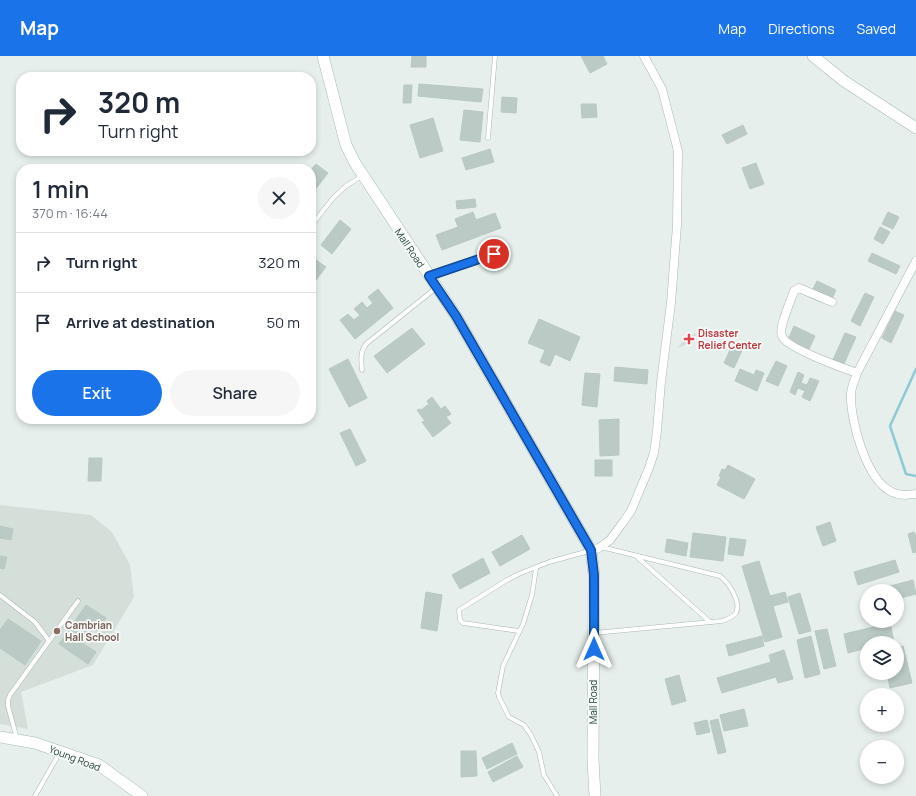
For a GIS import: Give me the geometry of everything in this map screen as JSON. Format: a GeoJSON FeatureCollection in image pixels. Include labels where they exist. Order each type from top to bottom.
{"type":"FeatureCollection","features":[{"type":"Feature","properties":{"kind":"street","name":"Mall Road"},"geometry":{"type":"LineString","coordinates":[[323,56],[346,145],[362,176],[456,316],[596,549],[594,575],[594,796]]}},
{"type":"Feature","properties":{"kind":"street"},"geometry":{"type":"LineString","coordinates":[[596,549],[610,540],[624,521],[649,468],[654,453],[660,382],[671,303],[677,224],[678,151],[662,89],[644,56]]}},
{"type":"Feature","properties":{"kind":"street"},"geometry":{"type":"LineString","coordinates":[[813,56],[844,81],[916,128]]}},
{"type":"Feature","properties":{"kind":"street"},"geometry":{"type":"LineString","coordinates":[[916,261],[857,373],[851,392],[851,409],[859,443],[873,473],[881,484],[891,492],[902,495],[916,494]]}},
{"type":"Feature","properties":{"kind":"street"},"geometry":{"type":"LineString","coordinates":[[832,302],[797,288],[794,291],[783,324],[781,332],[782,337],[792,346],[857,373]]}},
{"type":"Feature","properties":{"kind":"street","name":"Young Road"},"geometry":{"type":"LineString","coordinates":[[0,737],[35,743],[100,765],[142,796]]}},
{"type":"Feature","properties":{"kind":"lane"},"geometry":{"type":"LineString","coordinates":[[488,138],[495,56]]}},
{"type":"Feature","properties":{"kind":"lane"},"geometry":{"type":"LineString","coordinates":[[316,220],[334,197],[346,186],[362,176]]}},
{"type":"Feature","properties":{"kind":"lane"},"geometry":{"type":"LineString","coordinates":[[429,276],[494,254]]}},
{"type":"Feature","properties":{"kind":"lane"},"geometry":{"type":"LineString","coordinates":[[362,370],[362,349],[366,344],[437,288]]}},
{"type":"Feature","properties":{"kind":"lane"},"geometry":{"type":"LineString","coordinates":[[519,630],[463,623],[460,620],[459,610],[521,573],[549,562],[596,549],[636,556],[720,576],[726,581],[735,596],[738,606],[736,614],[731,618],[722,621],[594,633]]}},
{"type":"Feature","properties":{"kind":"lane"},"geometry":{"type":"LineString","coordinates":[[636,556],[710,622]]}},
{"type":"Feature","properties":{"kind":"lane"},"geometry":{"type":"LineString","coordinates":[[536,568],[532,595],[503,666],[498,693],[499,698],[510,718],[524,725],[531,735],[539,752],[544,775],[557,796]]}},
{"type":"Feature","properties":{"kind":"lane"},"geometry":{"type":"LineString","coordinates":[[0,594],[35,622],[49,641]]}},
{"type":"Feature","properties":{"kind":"lane"},"geometry":{"type":"LineString","coordinates":[[18,740],[8,706],[10,695],[78,601]]}},
{"type":"Feature","properties":{"kind":"lane"},"geometry":{"type":"LineString","coordinates":[[35,796],[60,752]]}},
{"type":"Feature","properties":{"kind":"shaded area","name":"Disaster Relief Center"},"geometry":{"type":"Polygon","coordinates":[[[697,333],[694,341],[678,348],[685,337],[697,333]]]}},
{"type":"Feature","properties":{"kind":"shaded area","name":"Cambrian Hall School"},"geometry":{"type":"Polygon","coordinates":[[[0,505],[91,515],[112,532],[130,565],[134,597],[93,665],[21,692],[28,729],[0,724],[0,505]]]}},
{"type":"Feature","properties":{"kind":"building"},"geometry":{"type":"Polygon","coordinates":[[[412,56],[426,56],[426,67],[411,67],[412,56]]]}},
{"type":"Feature","properties":{"kind":"building"},"geometry":{"type":"Polygon","coordinates":[[[581,56],[603,56],[607,64],[590,73],[581,56]]]}},
{"type":"Feature","properties":{"kind":"building"},"geometry":{"type":"Polygon","coordinates":[[[419,84],[483,89],[481,102],[418,96],[419,84]]]}},
{"type":"Feature","properties":{"kind":"building"},"geometry":{"type":"Polygon","coordinates":[[[404,85],[412,85],[411,103],[403,103],[404,85]]]}},
{"type":"Feature","properties":{"kind":"building"},"geometry":{"type":"Polygon","coordinates":[[[502,97],[517,98],[516,113],[501,112],[502,97]]]}},
{"type":"Feature","properties":{"kind":"building"},"geometry":{"type":"Polygon","coordinates":[[[581,104],[596,104],[597,117],[582,118],[581,104]]]}},
{"type":"Feature","properties":{"kind":"building"},"geometry":{"type":"Polygon","coordinates":[[[464,110],[483,112],[480,142],[460,140],[464,110]]]}},
{"type":"Feature","properties":{"kind":"building"},"geometry":{"type":"Polygon","coordinates":[[[433,118],[443,151],[420,158],[410,125],[433,118]]]}},
{"type":"Feature","properties":{"kind":"building"},"geometry":{"type":"Polygon","coordinates":[[[743,125],[747,134],[727,144],[722,135],[743,125]]]}},
{"type":"Feature","properties":{"kind":"building"},"geometry":{"type":"Polygon","coordinates":[[[490,149],[494,162],[466,170],[462,158],[490,149]]]}},
{"type":"Feature","properties":{"kind":"building"},"geometry":{"type":"Polygon","coordinates":[[[756,163],[764,184],[750,189],[742,168],[756,163]]]}},
{"type":"Feature","properties":{"kind":"building"},"geometry":{"type":"Polygon","coordinates":[[[316,164],[328,173],[316,189],[316,164]]]}},
{"type":"Feature","properties":{"kind":"building"},"geometry":{"type":"Polygon","coordinates":[[[475,199],[476,207],[457,209],[456,201],[475,199]]]}},
{"type":"Feature","properties":{"kind":"building"},"geometry":{"type":"Polygon","coordinates":[[[473,212],[476,220],[495,213],[501,228],[442,250],[436,235],[458,227],[455,219],[473,212]]]}},
{"type":"Feature","properties":{"kind":"building"},"geometry":{"type":"Polygon","coordinates":[[[888,212],[899,217],[893,229],[882,224],[888,212]]]}},
{"type":"Feature","properties":{"kind":"building"},"geometry":{"type":"Polygon","coordinates":[[[340,220],[351,229],[332,254],[321,245],[340,220]]]}},
{"type":"Feature","properties":{"kind":"building"},"geometry":{"type":"Polygon","coordinates":[[[880,227],[890,232],[883,244],[874,239],[880,227]]]}},
{"type":"Feature","properties":{"kind":"building"},"geometry":{"type":"Polygon","coordinates":[[[872,253],[900,266],[896,274],[868,261],[872,253]]]}},
{"type":"Feature","properties":{"kind":"building"},"geometry":{"type":"Polygon","coordinates":[[[316,260],[326,267],[316,280],[316,260]]]}},
{"type":"Feature","properties":{"kind":"building"},"geometry":{"type":"Polygon","coordinates":[[[817,281],[836,290],[832,299],[825,295],[821,302],[809,297],[817,281]]]}},
{"type":"Feature","properties":{"kind":"building"},"geometry":{"type":"Polygon","coordinates":[[[378,289],[393,308],[355,339],[340,320],[348,314],[354,320],[360,315],[354,309],[362,302],[367,308],[373,303],[368,297],[378,289]]]}},
{"type":"Feature","properties":{"kind":"building"},"geometry":{"type":"Polygon","coordinates":[[[865,293],[874,297],[860,326],[851,321],[865,293]]]}},
{"type":"Feature","properties":{"kind":"building"},"geometry":{"type":"Polygon","coordinates":[[[895,311],[904,315],[891,343],[882,338],[895,311]]]}},
{"type":"Feature","properties":{"kind":"building"},"geometry":{"type":"Polygon","coordinates":[[[539,319],[580,337],[570,361],[555,354],[550,366],[540,362],[545,350],[528,343],[539,319]]]}},
{"type":"Feature","properties":{"kind":"building"},"geometry":{"type":"Polygon","coordinates":[[[794,326],[815,336],[809,349],[788,340],[794,326]]]}},
{"type":"Feature","properties":{"kind":"building"},"geometry":{"type":"Polygon","coordinates":[[[412,328],[425,344],[387,373],[374,356],[412,328]]]}},
{"type":"Feature","properties":{"kind":"building"},"geometry":{"type":"Polygon","coordinates":[[[845,333],[856,337],[843,366],[832,362],[845,333]]]}},
{"type":"Feature","properties":{"kind":"building"},"geometry":{"type":"Polygon","coordinates":[[[734,341],[744,346],[734,368],[724,363],[734,341]]]}},
{"type":"Feature","properties":{"kind":"building"},"geometry":{"type":"Polygon","coordinates":[[[348,359],[367,398],[349,407],[329,369],[348,359]]]}},
{"type":"Feature","properties":{"kind":"building"},"geometry":{"type":"Polygon","coordinates":[[[776,361],[787,366],[778,386],[766,381],[776,361]]]}},
{"type":"Feature","properties":{"kind":"building"},"geometry":{"type":"Polygon","coordinates":[[[615,367],[648,370],[647,384],[614,381],[615,367]]]}},
{"type":"Feature","properties":{"kind":"building"},"geometry":{"type":"Polygon","coordinates":[[[740,369],[754,375],[756,370],[764,373],[757,391],[735,381],[740,369]]]}},
{"type":"Feature","properties":{"kind":"building"},"geometry":{"type":"Polygon","coordinates":[[[798,372],[804,375],[801,383],[807,385],[810,378],[819,381],[810,401],[802,397],[805,391],[798,388],[795,395],[790,392],[798,372]]]}},
{"type":"Feature","properties":{"kind":"building"},"geometry":{"type":"Polygon","coordinates":[[[585,373],[600,374],[597,407],[582,405],[585,373]]]}},
{"type":"Feature","properties":{"kind":"building"},"geometry":{"type":"Polygon","coordinates":[[[432,397],[441,409],[445,406],[451,414],[446,417],[451,423],[433,437],[422,422],[425,421],[417,410],[421,410],[429,404],[427,401],[432,397]]]}},
{"type":"Feature","properties":{"kind":"building"},"geometry":{"type":"Polygon","coordinates":[[[619,419],[619,455],[600,456],[599,420],[619,419]]]}},
{"type":"Feature","properties":{"kind":"building"},"geometry":{"type":"Polygon","coordinates":[[[350,429],[366,461],[356,466],[340,433],[350,429]]]}},
{"type":"Feature","properties":{"kind":"building"},"geometry":{"type":"Polygon","coordinates":[[[89,458],[102,458],[101,481],[88,481],[89,458]]]}},
{"type":"Feature","properties":{"kind":"building"},"geometry":{"type":"Polygon","coordinates":[[[595,460],[612,460],[612,476],[595,476],[595,460]]]}},
{"type":"Feature","properties":{"kind":"building"},"geometry":{"type":"Polygon","coordinates":[[[728,465],[755,479],[744,499],[717,485],[721,477],[719,476],[722,469],[725,470],[728,465]]]}},
{"type":"Feature","properties":{"kind":"building"},"geometry":{"type":"Polygon","coordinates":[[[830,522],[836,541],[823,546],[816,527],[830,522]]]}},
{"type":"Feature","properties":{"kind":"building"},"geometry":{"type":"Polygon","coordinates":[[[0,526],[13,529],[11,540],[0,538],[0,526]]]}},
{"type":"Feature","properties":{"kind":"building"},"geometry":{"type":"Polygon","coordinates":[[[914,532],[916,536],[916,552],[913,553],[908,534],[914,532]]]}},
{"type":"Feature","properties":{"kind":"building"},"geometry":{"type":"Polygon","coordinates":[[[693,533],[726,537],[723,561],[690,557],[693,533]]]}},
{"type":"Feature","properties":{"kind":"building"},"geometry":{"type":"Polygon","coordinates":[[[522,535],[530,549],[500,566],[492,552],[522,535]]]}},
{"type":"Feature","properties":{"kind":"building"},"geometry":{"type":"Polygon","coordinates":[[[730,538],[746,540],[743,556],[728,554],[730,538]]]}},
{"type":"Feature","properties":{"kind":"building"},"geometry":{"type":"Polygon","coordinates":[[[667,539],[688,543],[686,556],[665,552],[667,539]]]}},
{"type":"Feature","properties":{"kind":"building"},"geometry":{"type":"Polygon","coordinates":[[[0,556],[7,557],[4,569],[0,568],[0,556]]]}},
{"type":"Feature","properties":{"kind":"building"},"geometry":{"type":"Polygon","coordinates":[[[483,558],[490,573],[460,589],[452,575],[483,558]]]}},
{"type":"Feature","properties":{"kind":"building"},"geometry":{"type":"Polygon","coordinates":[[[895,560],[899,572],[858,585],[854,572],[895,560]]]}},
{"type":"Feature","properties":{"kind":"building"},"geometry":{"type":"Polygon","coordinates":[[[759,561],[770,596],[785,592],[788,602],[773,606],[782,637],[765,642],[742,566],[759,561]]]}},
{"type":"Feature","properties":{"kind":"building"},"geometry":{"type":"Polygon","coordinates":[[[913,580],[916,594],[904,597],[904,584],[898,584],[913,580]]]}},
{"type":"Feature","properties":{"kind":"building"},"geometry":{"type":"Polygon","coordinates":[[[426,592],[442,595],[437,631],[421,628],[426,592]]]}},
{"type":"Feature","properties":{"kind":"building"},"geometry":{"type":"Polygon","coordinates":[[[800,593],[811,631],[799,634],[788,597],[800,593]]]}},
{"type":"Feature","properties":{"kind":"building"},"geometry":{"type":"Polygon","coordinates":[[[86,605],[106,618],[97,631],[90,626],[79,641],[96,652],[88,664],[59,644],[86,605]]]}},
{"type":"Feature","properties":{"kind":"building"},"geometry":{"type":"Polygon","coordinates":[[[8,619],[41,641],[25,665],[0,648],[0,630],[8,619]]]}},
{"type":"Feature","properties":{"kind":"building"},"geometry":{"type":"Polygon","coordinates":[[[869,628],[891,628],[893,636],[860,636],[860,650],[848,653],[844,634],[869,628]]]}},
{"type":"Feature","properties":{"kind":"building"},"geometry":{"type":"Polygon","coordinates":[[[827,629],[836,666],[824,669],[815,631],[827,629]]]}},
{"type":"Feature","properties":{"kind":"building"},"geometry":{"type":"Polygon","coordinates":[[[762,636],[764,646],[729,656],[726,645],[762,636]]]}},
{"type":"Feature","properties":{"kind":"building"},"geometry":{"type":"Polygon","coordinates":[[[811,636],[820,674],[805,678],[797,640],[811,636]]]}},
{"type":"Feature","properties":{"kind":"building"},"geometry":{"type":"Polygon","coordinates":[[[784,650],[793,679],[778,683],[776,677],[722,693],[717,678],[771,662],[769,655],[784,650]]]}},
{"type":"Feature","properties":{"kind":"building"},"geometry":{"type":"Polygon","coordinates":[[[904,650],[912,683],[890,688],[888,680],[904,680],[904,650]]]}},
{"type":"Feature","properties":{"kind":"building"},"geometry":{"type":"Polygon","coordinates":[[[679,675],[686,701],[672,705],[665,679],[679,675]]]}},
{"type":"Feature","properties":{"kind":"building"},"geometry":{"type":"Polygon","coordinates":[[[744,709],[748,726],[724,731],[720,715],[744,709]]]}},
{"type":"Feature","properties":{"kind":"building"},"geometry":{"type":"Polygon","coordinates":[[[718,719],[726,752],[718,754],[710,721],[718,719]]]}},
{"type":"Feature","properties":{"kind":"building"},"geometry":{"type":"Polygon","coordinates":[[[707,720],[710,732],[697,735],[694,723],[707,720]]]}},
{"type":"Feature","properties":{"kind":"building"},"geometry":{"type":"Polygon","coordinates":[[[512,743],[517,754],[487,769],[482,758],[512,743]]]}},
{"type":"Feature","properties":{"kind":"building"},"geometry":{"type":"Polygon","coordinates":[[[461,751],[476,751],[477,776],[461,777],[461,751]]]}},
{"type":"Feature","properties":{"kind":"building"},"geometry":{"type":"Polygon","coordinates":[[[517,756],[523,767],[493,782],[488,772],[517,756]]]}},
{"type":"Feature","properties":{"kind":"waterway"},"geometry":{"type":"LineString","coordinates":[[916,369],[890,426],[906,474],[916,476]]}},
{"type":"Feature","properties":{"kind":"place","name":"Disaster Relief Center"},"geometry":{"type":"Point","coordinates":[689,339]}},
{"type":"Feature","properties":{"kind":"place","name":"Cambrian Hall School"},"geometry":{"type":"Point","coordinates":[57,631]}},
{"type":"Feature","properties":{"kind":"route"},"geometry":{"type":"LineString","coordinates":[[494,254],[429,276],[456,316],[591,550],[594,575],[594,649]]}}]}
